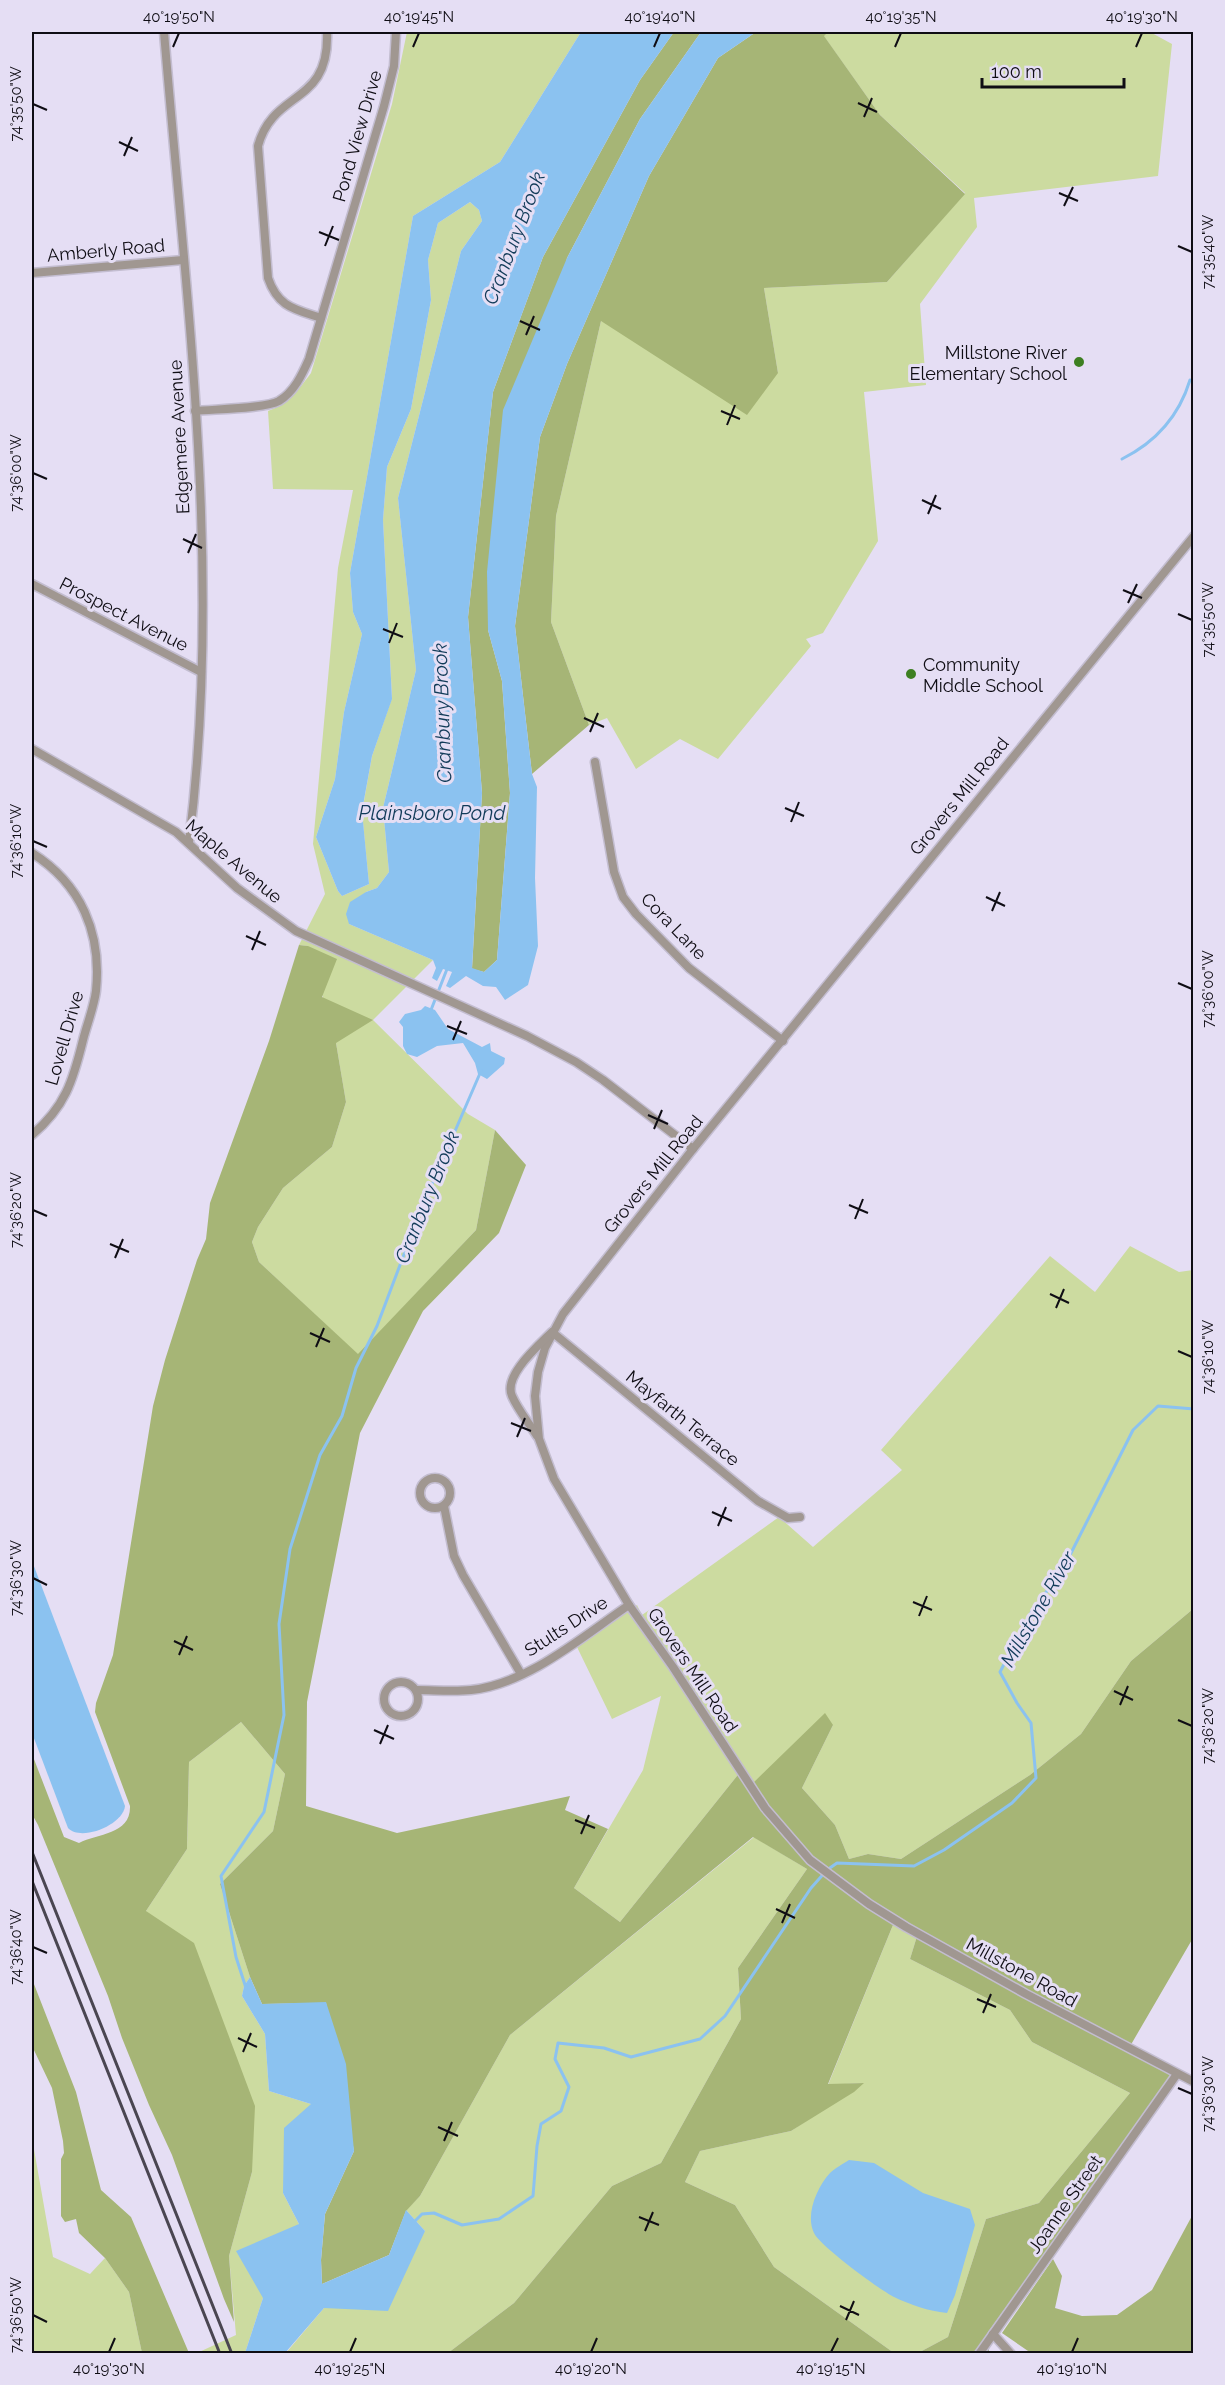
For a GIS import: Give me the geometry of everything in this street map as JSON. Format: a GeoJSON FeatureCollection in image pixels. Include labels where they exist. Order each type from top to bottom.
{"type":"FeatureCollection","features":[{"type":"Feature","properties":{"kind":"street","name":"Edgemere Avenue"},"geometry":{"type":"LineString","coordinates":[[164,32],[195,411],[200,507],[201,672],[197,777],[189,842]]}},
{"type":"Feature","properties":{"kind":"street"},"geometry":{"type":"LineString","coordinates":[[321,318],[291,308],[278,299],[272,290],[268,278],[258,146],[262,131],[273,116],[309,89],[321,73],[328,52],[327,32]]}},
{"type":"Feature","properties":{"kind":"street","name":"Pond View Drive"},"geometry":{"type":"LineString","coordinates":[[195,411],[278,401],[293,389],[302,375],[309,359],[384,105],[394,66],[396,32]]}},
{"type":"Feature","properties":{"kind":"street","name":"Amberly Road"},"geometry":{"type":"LineString","coordinates":[[32,273],[183,260]]}},
{"type":"Feature","properties":{"kind":"street","name":"Grovers Mill Road"},"geometry":{"type":"LineString","coordinates":[[838,1883],[810,1860],[765,1808],[673,1667],[629,1605],[554,1479],[539,1438],[535,1396],[538,1372],[552,1332],[563,1314],[693,1149],[1194,536]]}},
{"type":"Feature","properties":{"kind":"street","name":"Prospect Avenue"},"geometry":{"type":"LineString","coordinates":[[32,584],[201,672]]}},
{"type":"Feature","properties":{"kind":"street","name":"Maple Avenue"},"geometry":{"type":"LineString","coordinates":[[32,749],[147,814],[189,842],[237,888],[296,931],[527,1036],[576,1062],[693,1149]]}},
{"type":"Feature","properties":{"kind":"street","name":"Cora Lane"},"geometry":{"type":"LineString","coordinates":[[595,762],[614,872],[623,897],[636,914],[689,968],[783,1041]]}},
{"type":"Feature","properties":{"kind":"street","name":"Lovell Drive"},"geometry":{"type":"LineString","coordinates":[[32,853],[67,883],[81,903],[93,930],[97,955],[95,993],[76,1069],[64,1098],[50,1120],[32,1135]]}},
{"type":"Feature","properties":{"kind":"street"},"geometry":{"type":"LineString","coordinates":[[539,1438],[511,1396],[510,1388],[511,1380],[529,1355],[552,1332]]}},
{"type":"Feature","properties":{"kind":"street","name":"Mayfarth Terrace"},"geometry":{"type":"LineString","coordinates":[[552,1332],[758,1501],[788,1518],[800,1517]]}},
{"type":"Feature","properties":{"kind":"street"},"geometry":{"type":"LineString","coordinates":[[444,1506],[454,1556],[521,1674]]}},
{"type":"Feature","properties":{"kind":"street","name":"Stults Drive"},"geometry":{"type":"LineString","coordinates":[[416,1690],[472,1690],[499,1683],[542,1664],[629,1605]]}},
{"type":"Feature","properties":{"kind":"street"},"geometry":{"type":"LineString","coordinates":[[402,1682],[416,1690],[417,1706],[409,1714],[404,1716],[393,1714],[386,1706],[385,1695],[391,1685],[402,1682]]}},
{"type":"Feature","properties":{"kind":"street","name":"Millstone Road"},"geometry":{"type":"LineString","coordinates":[[838,1883],[924,1937],[1194,2082]]}},
{"type":"Feature","properties":{"kind":"street","name":"Joanne Street"},"geometry":{"type":"LineString","coordinates":[[979,2354],[1177,2074]]}},
{"type":"Feature","properties":{"kind":"street"},"geometry":{"type":"LineString","coordinates":[[993,2334],[1011,2354]]}},
{"type":"Feature","properties":{"kind":"green space"},"geometry":{"type":"Polygon","coordinates":[[[407,32],[581,32],[500,162],[413,216],[350,573],[353,612],[362,634],[344,712],[335,779],[316,837],[342,896],[369,884],[362,812],[372,756],[392,698],[383,520],[387,467],[411,409],[431,300],[428,260],[438,223],[470,202],[479,210],[482,221],[461,251],[398,498],[416,670],[383,808],[389,872],[377,888],[366,892],[349,924],[433,960],[373,1020],[468,1114],[495,1130],[476,1230],[358,1355],[259,1262],[252,1242],[258,1227],[283,1188],[332,1147],[346,1102],[336,1043],[308,946],[299,945],[325,894],[313,844],[338,568],[353,490],[273,489],[268,411],[287,400],[311,373],[392,104],[407,32]]]}},
{"type":"Feature","properties":{"kind":"green space"},"geometry":{"type":"Polygon","coordinates":[[[674,32],[701,32],[640,119],[567,258],[488,630],[502,681],[510,793],[497,960],[484,972],[472,969],[482,793],[468,617],[493,392],[543,257],[640,80],[674,32]]]}},
{"type":"Feature","properties":{"kind":"green space"},"geometry":{"type":"Polygon","coordinates":[[[756,32],[828,32],[824,36],[880,115],[965,194],[887,282],[764,288],[778,373],[747,415],[601,321],[556,516],[551,622],[589,725],[532,774],[515,626],[540,437],[567,364],[649,176],[718,58],[756,32]]]}},
{"type":"Feature","properties":{"kind":"green space"},"geometry":{"type":"Polygon","coordinates":[[[828,32],[1150,32],[1172,44],[1158,176],[974,198],[977,227],[920,304],[926,385],[864,392],[878,541],[823,633],[806,639],[811,646],[718,759],[680,739],[636,769],[607,718],[589,725],[551,622],[556,516],[601,321],[778,373],[764,288],[887,282],[965,193],[880,115],[823,35],[828,32]]]}},
{"type":"Feature","properties":{"kind":"green space"},"geometry":{"type":"Polygon","coordinates":[[[299,945],[308,946],[337,959],[322,997],[373,1020],[336,1043],[346,1102],[332,1147],[283,1188],[258,1227],[252,1242],[259,1262],[358,1354],[476,1230],[495,1130],[526,1165],[499,1233],[423,1311],[360,1433],[307,1702],[306,1806],[397,1833],[570,1796],[565,1810],[608,1829],[574,1888],[620,1922],[741,1771],[751,1785],[825,1713],[833,1725],[802,1788],[835,1825],[849,1859],[868,1854],[901,1859],[1030,1775],[1081,1734],[1131,1661],[1193,1609],[1193,1938],[1129,2048],[1175,2072],[989,2331],[989,2353],[918,2353],[948,2337],[986,2219],[1039,2203],[1130,2093],[1032,2042],[1010,2010],[910,1959],[918,1933],[895,1920],[828,2084],[864,2083],[854,2092],[791,2131],[700,2151],[685,2182],[735,2205],[774,2267],[894,2353],[448,2353],[514,2303],[612,2186],[661,2163],[741,2019],[738,1968],[807,1869],[753,1837],[510,2035],[420,2196],[406,2211],[389,2255],[322,2284],[321,2260],[325,2214],[354,2151],[326,2003],[262,2004],[250,1977],[220,1884],[273,1831],[285,1774],[241,1722],[189,1762],[187,1849],[146,1911],[194,1943],[255,2106],[252,2172],[229,2256],[234,2322],[172,2155],[149,2105],[108,1996],[32,1814],[32,1754],[64,1837],[79,1843],[112,1832],[125,1823],[129,1816],[130,1806],[95,1712],[113,1655],[153,1406],[165,1360],[206,1239],[210,1203],[269,1041],[299,945]]]}},
{"type":"Feature","properties":{"kind":"green space"},"geometry":{"type":"Polygon","coordinates":[[[1130,1246],[1179,1272],[1193,1270],[1193,1609],[1131,1661],[1081,1734],[1030,1775],[901,1859],[868,1854],[849,1859],[835,1825],[802,1788],[833,1725],[751,1785],[741,1771],[620,1922],[574,1888],[643,1770],[661,1696],[612,1719],[577,1647],[637,1605],[642,1615],[779,1517],[813,1547],[902,1470],[881,1450],[1050,1256],[1095,1292],[1130,1246]]]}},
{"type":"Feature","properties":{"kind":"green space"},"geometry":{"type":"Polygon","coordinates":[[[241,1722],[285,1774],[273,1831],[220,1884],[250,1977],[244,1986],[242,1996],[265,2034],[269,2091],[311,2104],[283,2193],[299,2224],[263,2298],[245,2353],[197,2353],[236,2335],[229,2256],[252,2172],[146,1911],[187,1849],[189,1762],[241,1722]]]}},
{"type":"Feature","properties":{"kind":"green space"},"geometry":{"type":"Polygon","coordinates":[[[754,1837],[807,1869],[738,1968],[741,2019],[661,2163],[612,2186],[514,2303],[448,2353],[285,2354],[324,2308],[425,2231],[406,2210],[420,2196],[510,2035],[754,1837]]]}},
{"type":"Feature","properties":{"kind":"green space"},"geometry":{"type":"Polygon","coordinates":[[[895,1920],[918,1933],[910,1959],[1010,2010],[1032,2042],[1130,2093],[1039,2203],[986,2219],[948,2337],[918,2353],[894,2353],[774,2267],[735,2205],[685,2182],[700,2151],[791,2131],[863,2083],[828,2085],[895,1920]]]}},
{"type":"Feature","properties":{"kind":"green space"},"geometry":{"type":"Polygon","coordinates":[[[32,1979],[76,2092],[101,2190],[131,2217],[189,2353],[142,2353],[129,2292],[105,2258],[79,2233],[76,2219],[65,2222],[61,2216],[63,2141],[52,2088],[32,2046],[32,1979]]]}},
{"type":"Feature","properties":{"kind":"green space"},"geometry":{"type":"Polygon","coordinates":[[[32,2138],[53,2257],[90,2274],[105,2258],[129,2292],[142,2353],[32,2353],[32,2138]]]}},
{"type":"Feature","properties":{"kind":"green space"},"geometry":{"type":"Polygon","coordinates":[[[1193,2214],[1193,2353],[1031,2353],[1002,2333],[1053,2259],[1062,2276],[1055,2308],[1082,2316],[1117,2315],[1152,2290],[1193,2214]]]}},
{"type":"Feature","properties":{"kind":"water","name":"Plainsboro Pond"},"geometry":{"type":"Polygon","coordinates":[[[581,32],[674,32],[640,80],[543,257],[493,392],[468,617],[482,793],[472,968],[484,972],[497,960],[510,793],[502,681],[488,630],[487,572],[503,410],[567,258],[640,119],[701,32],[756,32],[718,58],[649,176],[567,364],[540,437],[515,626],[532,774],[537,787],[535,878],[538,946],[528,985],[505,1000],[496,987],[483,986],[466,976],[450,988],[446,986],[452,972],[443,969],[437,981],[432,978],[436,968],[433,960],[349,924],[346,914],[350,902],[377,888],[389,872],[383,808],[416,670],[398,498],[461,251],[482,221],[479,210],[470,202],[438,223],[428,260],[431,300],[411,409],[387,467],[383,520],[392,699],[372,756],[362,811],[369,884],[342,896],[316,837],[335,779],[344,712],[362,634],[353,612],[350,573],[413,216],[500,162],[581,32]]]}},
{"type":"Feature","properties":{"kind":"water"},"geometry":{"type":"Polygon","coordinates":[[[425,1006],[435,1010],[448,1029],[482,1047],[490,1043],[491,1051],[505,1058],[504,1064],[487,1079],[478,1074],[475,1063],[463,1043],[437,1046],[417,1057],[407,1054],[403,1046],[403,1027],[399,1022],[405,1014],[421,1010],[425,1006]]]}},
{"type":"Feature","properties":{"kind":"water"},"geometry":{"type":"Polygon","coordinates":[[[32,1561],[125,1806],[123,1813],[110,1825],[91,1832],[74,1832],[68,1828],[32,1733],[32,1561]]]}},
{"type":"Feature","properties":{"kind":"water"},"geometry":{"type":"Polygon","coordinates":[[[250,1977],[262,2004],[326,2002],[346,2064],[354,2151],[325,2214],[321,2260],[322,2284],[389,2255],[406,2210],[425,2231],[388,2311],[324,2308],[285,2353],[245,2353],[263,2298],[236,2251],[299,2224],[283,2193],[284,2128],[311,2104],[269,2091],[265,2034],[242,1996],[244,1986],[250,1977]]]}},
{"type":"Feature","properties":{"kind":"water"},"geometry":{"type":"Polygon","coordinates":[[[849,2160],[874,2163],[923,2193],[970,2209],[975,2225],[955,2295],[947,2313],[920,2307],[887,2293],[838,2257],[814,2233],[811,2218],[817,2193],[830,2173],[849,2160]]]}},
{"type":"Feature","properties":{"kind":"waterway"},"geometry":{"type":"LineString","coordinates":[[1122,459],[1145,445],[1165,427],[1180,405],[1190,380]]}},
{"type":"Feature","properties":{"kind":"waterway","name":"Cranbury Brook"},"geometry":{"type":"LineString","coordinates":[[431,1010],[447,969]]}},
{"type":"Feature","properties":{"kind":"waterway","name":"Cranbury Brook"},"geometry":{"type":"LineString","coordinates":[[246,1988],[236,1957],[221,1876],[264,1812],[284,1715],[279,1624],[290,1549],[320,1455],[342,1416],[356,1368],[377,1326],[420,1212],[481,1071]]}},
{"type":"Feature","properties":{"kind":"waterway","name":"Millstone River"},"geometry":{"type":"LineString","coordinates":[[413,2223],[422,2214],[434,2213],[462,2225],[499,2219],[533,2196],[541,2124],[561,2111],[569,2087],[555,2059],[558,2043],[604,2048],[631,2057],[700,2039],[725,2016],[811,1888],[827,1870],[837,1863],[914,1866],[944,1850],[1012,1803],[1036,1778],[1031,1723],[1000,1672],[1031,1613],[1063,1569],[1133,1430],[1158,1406],[1194,1409]]}},
{"type":"Feature","properties":{"kind":"railway"},"geometry":{"type":"LineString","coordinates":[[32,1852],[232,2354]]}},
{"type":"Feature","properties":{"kind":"railway"},"geometry":{"type":"LineString","coordinates":[[32,1881],[220,2354]]}},
{"type":"Feature","properties":{"kind":"place","name":"Millstone River Elementary School"},"geometry":{"type":"Point","coordinates":[1079,362]}},
{"type":"Feature","properties":{"kind":"place","name":"Community Middle School"},"geometry":{"type":"Point","coordinates":[911,674]}}]}
